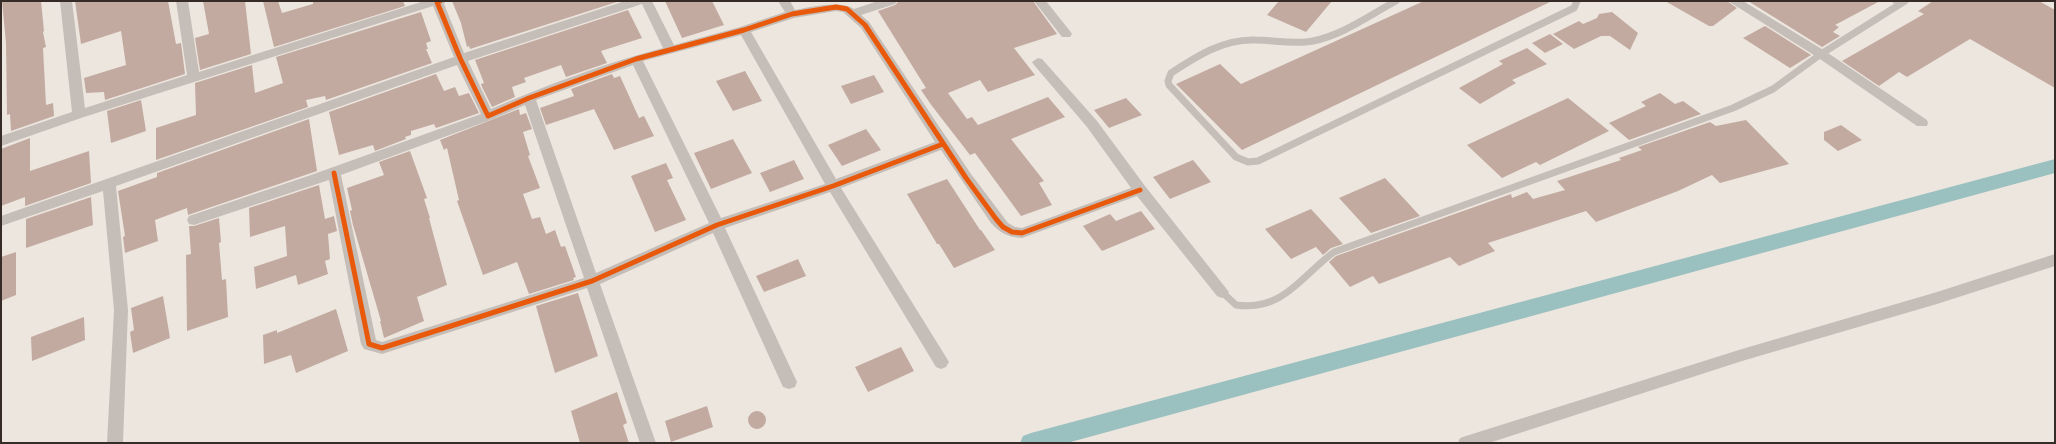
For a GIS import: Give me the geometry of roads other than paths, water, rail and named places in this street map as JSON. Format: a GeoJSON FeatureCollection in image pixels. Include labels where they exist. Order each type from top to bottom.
{"type":"FeatureCollection","features":[{"type":"Feature","properties":{"kind":"street"},"geometry":{"type":"LineString","coordinates":[[66,1],[79,114]]}},
{"type":"Feature","properties":{"kind":"street"},"geometry":{"type":"LineString","coordinates":[[182,1],[194,78]]}},
{"type":"Feature","properties":{"kind":"street"},"geometry":{"type":"LineString","coordinates":[[1,141],[79,114],[438,1],[460,58],[488,116]]}},
{"type":"Feature","properties":{"kind":"street"},"geometry":{"type":"LineString","coordinates":[[1,221],[109,184],[460,58],[638,1]]}},
{"type":"Feature","properties":{"kind":"street"},"geometry":{"type":"LineString","coordinates":[[646,1],[670,49]]}},
{"type":"Feature","properties":{"kind":"street"},"geometry":{"type":"LineString","coordinates":[[784,1],[792,14]]}},
{"type":"Feature","properties":{"kind":"street"},"geometry":{"type":"LineString","coordinates":[[853,13],[891,1]]}},
{"type":"Feature","properties":{"kind":"street"},"geometry":{"type":"LineString","coordinates":[[1040,1],[1066,34]]}},
{"type":"Feature","properties":{"kind":"street"},"geometry":{"type":"LineString","coordinates":[[1734,1],[1821,54],[1922,123]]}},
{"type":"Feature","properties":{"kind":"street"},"geometry":{"type":"LineString","coordinates":[[194,220],[334,173],[488,116],[529,98],[636,59],[744,30],[792,14],[836,7],[847,9],[865,25],[943,144],[1003,227],[1012,232],[1022,234],[1140,190]]}},
{"type":"Feature","properties":{"kind":"street"},"geometry":{"type":"LineString","coordinates":[[744,30],[833,186],[941,362]]}},
{"type":"Feature","properties":{"kind":"street"},"geometry":{"type":"LineString","coordinates":[[636,59],[717,225],[789,382]]}},
{"type":"Feature","properties":{"kind":"street"},"geometry":{"type":"LineString","coordinates":[[1038,62],[1092,124],[1140,190],[1222,292]]}},
{"type":"Feature","properties":{"kind":"street"},"geometry":{"type":"LineString","coordinates":[[529,98],[648,443]]}},
{"type":"Feature","properties":{"kind":"street"},"geometry":{"type":"LineString","coordinates":[[334,173],[368,344],[382,348],[592,281],[717,225],[833,186],[943,144]]}},
{"type":"Feature","properties":{"kind":"street"},"geometry":{"type":"LineString","coordinates":[[109,184],[121,310],[115,443]]}},
{"type":"Feature","properties":{"kind":"street"},"geometry":{"type":"LineString","coordinates":[[1466,443],[1735,357],[1884,314],[2055,260]]}},
{"type":"Feature","properties":{"kind":"lane"},"geometry":{"type":"LineString","coordinates":[[1396,1],[1328,37],[1313,41],[1296,42],[1246,40],[1221,45],[1171,73],[1168,81],[1169,86],[1236,158],[1248,162],[1258,161],[1574,8],[1577,1]]}},
{"type":"Feature","properties":{"kind":"lane"},"geometry":{"type":"LineString","coordinates":[[1222,292],[1236,305],[1257,308],[1275,302],[1298,284],[1322,259],[1334,252],[1733,108],[1773,89],[1821,54],[1900,2]]}},
{"type":"Feature","properties":{"kind":"waterway"},"geometry":{"type":"LineString","coordinates":[[1031,443],[2055,166]]}}]}
